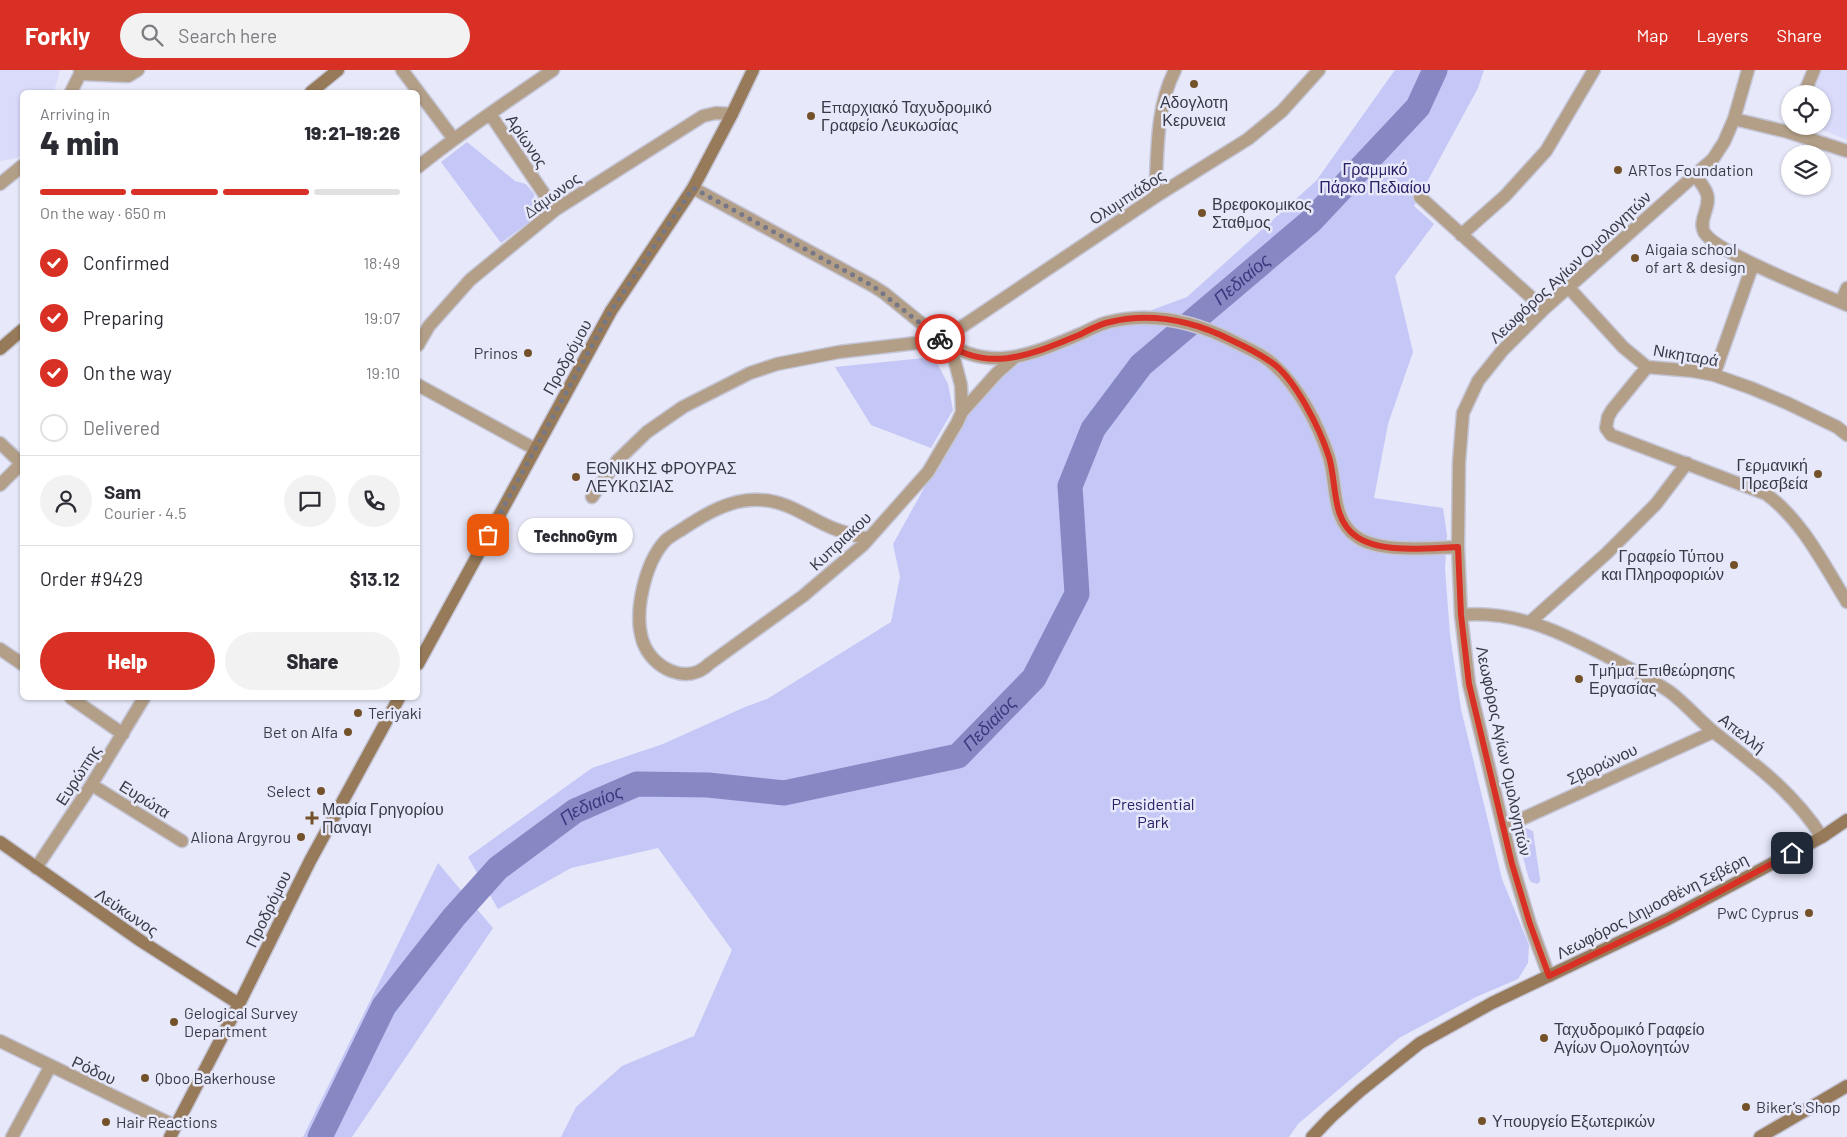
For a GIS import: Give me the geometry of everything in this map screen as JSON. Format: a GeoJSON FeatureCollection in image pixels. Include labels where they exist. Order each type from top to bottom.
{"type":"FeatureCollection","features":[{"type":"Feature","properties":{"kind":"main road"},"geometry":{"type":"LineString","coordinates":[[313,90],[338,70]]}},
{"type":"Feature","properties":{"kind":"main road","name":"Προδρόμου"},"geometry":{"type":"LineString","coordinates":[[420,660],[611,311],[693,188],[753,70]]}},
{"type":"Feature","properties":{"kind":"main road"},"geometry":{"type":"LineString","coordinates":[[0,349],[20,332]]}},
{"type":"Feature","properties":{"kind":"main road","name":"Προδρόμου"},"geometry":{"type":"LineString","coordinates":[[172,1132],[239,1004],[310,861],[398,700]]}},
{"type":"Feature","properties":{"kind":"main road","name":"Λεωφόρος Δημοσθένη Σεβέρη"},"geometry":{"type":"LineString","coordinates":[[1312,1137],[1360,1091],[1415,1047],[1492,1003],[1668,919],[1822,838],[1847,820]]}},
{"type":"Feature","properties":{"kind":"main road","name":"Λεύκωνος"},"geometry":{"type":"LineString","coordinates":[[0,842],[141,941],[239,1004]]}},
{"type":"Feature","properties":{"kind":"main road"},"geometry":{"type":"LineString","coordinates":[[1760,1137],[1847,1086]]}},
{"type":"Feature","properties":{"kind":"street"},"geometry":{"type":"LineString","coordinates":[[72,90],[80,72],[128,76],[138,70]]}},
{"type":"Feature","properties":{"kind":"street"},"geometry":{"type":"LineString","coordinates":[[402,70],[417,90]]}},
{"type":"Feature","properties":{"kind":"street"},"geometry":{"type":"LineString","coordinates":[[420,165],[453,138],[552,70]]}},
{"type":"Feature","properties":{"kind":"street"},"geometry":{"type":"LineString","coordinates":[[1155,197],[1160,114],[1163,99],[1176,70]]}},
{"type":"Feature","properties":{"kind":"street","name":"Ολυμπιάδος"},"geometry":{"type":"LineString","coordinates":[[947,344],[1155,197],[1248,139],[1282,111],[1319,70]]}},
{"type":"Feature","properties":{"kind":"street"},"geometry":{"type":"LineString","coordinates":[[1462,236],[1505,196],[1546,151],[1594,70]]}},
{"type":"Feature","properties":{"kind":"street","name":"Λεωφόρος Αγίων Ομολογητών"},"geometry":{"type":"LineString","coordinates":[[1549,976],[1522,898],[1469,684],[1461,615],[1458,547],[1459,462],[1463,413],[1478,381],[1502,351],[1544,309],[1713,160],[1724,142],[1734,119],[1748,70]]}},
{"type":"Feature","properties":{"kind":"street"},"geometry":{"type":"LineString","coordinates":[[1808,85],[1814,70]]}},
{"type":"Feature","properties":{"kind":"street"},"geometry":{"type":"LineString","coordinates":[[420,94],[453,138]]}},
{"type":"Feature","properties":{"kind":"street","name":"Δάμωνος"},"geometry":{"type":"LineString","coordinates":[[420,342],[429,326],[470,280],[555,210],[703,116],[716,113],[732,114]]}},
{"type":"Feature","properties":{"kind":"street","name":"Αρίωνος"},"geometry":{"type":"LineString","coordinates":[[490,114],[555,210]]}},
{"type":"Feature","properties":{"kind":"street"},"geometry":{"type":"LineString","coordinates":[[1734,119],[1781,128]]}},
{"type":"Feature","properties":{"kind":"street"},"geometry":{"type":"LineString","coordinates":[[1805,135],[1847,151]]}},
{"type":"Feature","properties":{"kind":"street"},"geometry":{"type":"LineString","coordinates":[[0,184],[20,168]]}},
{"type":"Feature","properties":{"kind":"street"},"geometry":{"type":"LineString","coordinates":[[1695,175],[1708,196],[1708,204],[1702,223],[1704,232],[1710,239],[1753,264],[1844,304],[1847,288]]}},
{"type":"Feature","properties":{"kind":"street"},"geometry":{"type":"LineString","coordinates":[[693,188],[873,286],[947,344],[972,356],[1014,358],[1041,350],[1108,322],[1143,317],[1169,319],[1211,330],[1272,362],[1292,383],[1313,419],[1329,458],[1338,505],[1344,524],[1357,537],[1372,545],[1389,548],[1458,547]]}},
{"type":"Feature","properties":{"kind":"street"},"geometry":{"type":"LineString","coordinates":[[1420,197],[1544,309]]}},
{"type":"Feature","properties":{"kind":"street"},"geometry":{"type":"LineString","coordinates":[[1714,375],[1753,264]]}},
{"type":"Feature","properties":{"kind":"street","name":"Νικηταρά"},"geometry":{"type":"LineString","coordinates":[[1569,288],[1623,347],[1647,367],[1714,375],[1788,403],[1837,427],[1847,434]]}},
{"type":"Feature","properties":{"kind":"street"},"geometry":{"type":"LineString","coordinates":[[592,497],[617,461],[647,432],[683,408],[750,374],[777,364],[839,352],[947,344]]}},
{"type":"Feature","properties":{"kind":"street","name":"Κυπριακου"},"geometry":{"type":"LineString","coordinates":[[947,344],[961,385],[962,412]]}},
{"type":"Feature","properties":{"kind":"street","name":"Κυπριακου"},"geometry":{"type":"LineString","coordinates":[[868,539],[835,529],[775,502],[751,500],[733,502],[701,517],[666,540],[651,561],[643,584],[640,635],[651,658],[664,668],[680,673],[689,674],[701,671],[803,596],[868,539],[928,472],[958,423],[962,412],[996,373],[1014,358]]}},
{"type":"Feature","properties":{"kind":"street"},"geometry":{"type":"LineString","coordinates":[[1647,367],[1608,417],[1606,428],[1611,435],[1752,488],[1775,500],[1803,532],[1847,602]]}},
{"type":"Feature","properties":{"kind":"street"},"geometry":{"type":"LineString","coordinates":[[420,386],[535,449]]}},
{"type":"Feature","properties":{"kind":"street"},"geometry":{"type":"LineString","coordinates":[[0,443],[20,462]]}},
{"type":"Feature","properties":{"kind":"street"},"geometry":{"type":"LineString","coordinates":[[1530,622],[1607,553],[1649,511],[1687,464]]}},
{"type":"Feature","properties":{"kind":"street"},"geometry":{"type":"LineString","coordinates":[[0,485],[20,466]]}},
{"type":"Feature","properties":{"kind":"street","name":"Απελλή"},"geometry":{"type":"LineString","coordinates":[[1461,615],[1497,615],[1530,622],[1565,635],[1670,692],[1713,732],[1771,777],[1811,820],[1822,838]]}},
{"type":"Feature","properties":{"kind":"street"},"geometry":{"type":"LineString","coordinates":[[0,649],[20,663]]}},
{"type":"Feature","properties":{"kind":"street"},"geometry":{"type":"LineString","coordinates":[[74,700],[123,734]]}},
{"type":"Feature","properties":{"kind":"street","name":"Ευρώπης"},"geometry":{"type":"LineString","coordinates":[[36,868],[92,784],[143,700]]}},
{"type":"Feature","properties":{"kind":"street","name":"Σβορώνου"},"geometry":{"type":"LineString","coordinates":[[1504,827],[1713,732]]}},
{"type":"Feature","properties":{"kind":"street","name":"Ευρώτα"},"geometry":{"type":"LineString","coordinates":[[92,784],[182,841]]}},
{"type":"Feature","properties":{"kind":"street","name":"Ρόδου"},"geometry":{"type":"LineString","coordinates":[[0,1041],[172,1132]]}},
{"type":"Feature","properties":{"kind":"street"},"geometry":{"type":"LineString","coordinates":[[12,1137],[50,1067]]}},
{"type":"Feature","properties":{"kind":"shaded area"},"geometry":{"type":"Polygon","coordinates":[[[0,70],[60,70],[55,90],[20,90],[20,154],[18,158],[0,161],[0,70]]]}},
{"type":"Feature","properties":{"kind":"shaded area"},"geometry":{"type":"Polygon","coordinates":[[[1820,70],[1847,70],[1847,140],[1831,133],[1831,85],[1813,85],[1820,70]]]}},
{"type":"Feature","properties":{"kind":"green space","name":"Presidential Park"},"geometry":{"type":"Polygon","coordinates":[[[1395,70],[1484,70],[1478,88],[1414,206],[1434,224],[1395,276],[1413,352],[1388,424],[1374,498],[1443,508],[1447,535],[1445,569],[1450,635],[1461,709],[1502,879],[1529,945],[1528,963],[1518,979],[1476,997],[1399,1038],[1298,1124],[1289,1137],[561,1137],[576,1107],[622,1066],[694,1036],[732,950],[658,848],[571,868],[498,909],[468,857],[592,768],[663,744],[767,699],[891,622],[900,577],[893,544],[958,427],[1003,365],[1187,297],[1316,181],[1395,70]]]}},
{"type":"Feature","properties":{"kind":"green space"},"geometry":{"type":"Polygon","coordinates":[[[467,142],[515,181],[526,184],[534,194],[535,212],[532,220],[501,243],[441,162],[467,142]]]}},
{"type":"Feature","properties":{"kind":"green space"},"geometry":{"type":"Polygon","coordinates":[[[934,357],[948,384],[953,410],[931,448],[871,425],[835,367],[934,357]]]}},
{"type":"Feature","properties":{"kind":"green space"},"geometry":{"type":"Polygon","coordinates":[[[1526,828],[1533,831],[1540,879],[1540,882],[1537,884],[1529,879],[1519,843],[1520,833],[1526,828]]]}},
{"type":"Feature","properties":{"kind":"green space"},"geometry":{"type":"Polygon","coordinates":[[[438,863],[493,928],[352,1137],[303,1137],[438,863]]]}},
{"type":"Feature","properties":{"kind":"waterway","name":"Πεδιαίος"},"geometry":{"type":"LineString","coordinates":[[320,1137],[384,1006],[454,917],[498,868],[575,811],[637,784],[708,785],[784,793],[958,756],[1034,678],[1077,594],[1070,486],[1093,429],[1141,365],[1311,221],[1418,107],[1435,70]]}},
{"type":"Feature","properties":{"kind":"way so far"},"geometry":{"type":"LineString","coordinates":[[488,535],[611,311],[693,188],[873,286],[940,339]]}},
{"type":"Feature","properties":{"kind":"place","name":"Αδογλοτη Κερυνεια"},"geometry":{"type":"Point","coordinates":[1194,84]}},
{"type":"Feature","properties":{"kind":"place","name":"Επαρχιακό Ταχυδρομικό Γραφείο Λευκωσίας"},"geometry":{"type":"Point","coordinates":[811,116]}},
{"type":"Feature","properties":{"kind":"place","name":"ARTos Foundation"},"geometry":{"type":"Point","coordinates":[1618,170]}},
{"type":"Feature","properties":{"kind":"place","name":"Βρεφοκομικος Σταθμος"},"geometry":{"type":"Point","coordinates":[1202,213]}},
{"type":"Feature","properties":{"kind":"place","name":"Aigaia school of art & design"},"geometry":{"type":"Point","coordinates":[1635,258]}},
{"type":"Feature","properties":{"kind":"place","name":"Prinos"},"geometry":{"type":"Point","coordinates":[528,353]}},
{"type":"Feature","properties":{"kind":"place","name":"Γερμανική Πρεσβεία"},"geometry":{"type":"Point","coordinates":[1818,474]}},
{"type":"Feature","properties":{"kind":"place","name":"ΕΘΝΙΚΗΣ ΦΡΟΥΡΑΣ ΛΕΥΚΩΣΙΑΣ"},"geometry":{"type":"Point","coordinates":[576,477]}},
{"type":"Feature","properties":{"kind":"place","name":"TechnoGym"},"geometry":{"type":"Point","coordinates":[488,535]}},
{"type":"Feature","properties":{"kind":"place","name":"Γραφείο Τύπου και Πληροφοριών"},"geometry":{"type":"Point","coordinates":[1734,565]}},
{"type":"Feature","properties":{"kind":"place","name":"Τμήμα Επιθεώρησης Εργασίας"},"geometry":{"type":"Point","coordinates":[1579,679]}},
{"type":"Feature","properties":{"kind":"place","name":"Teriyaki"},"geometry":{"type":"Point","coordinates":[358,713]}},
{"type":"Feature","properties":{"kind":"place","name":"Bet on Alfa"},"geometry":{"type":"Point","coordinates":[348,732]}},
{"type":"Feature","properties":{"kind":"place","name":"Select"},"geometry":{"type":"Point","coordinates":[321,791]}},
{"type":"Feature","properties":{"kind":"place","name":"Μαρία Γρηγορίου Παναγι"},"geometry":{"type":"Point","coordinates":[312,818]}},
{"type":"Feature","properties":{"kind":"place","name":"Aliona Argyrou"},"geometry":{"type":"Point","coordinates":[301,837]}},
{"type":"Feature","properties":{"kind":"place","name":"PwC Cyprus"},"geometry":{"type":"Point","coordinates":[1809,913]}},
{"type":"Feature","properties":{"kind":"place","name":"Gelogical Survey Department"},"geometry":{"type":"Point","coordinates":[174,1022]}},
{"type":"Feature","properties":{"kind":"place","name":"Ταχυδρομικό Γραφείο Αγίων Ομολογητών"},"geometry":{"type":"Point","coordinates":[1544,1038]}},
{"type":"Feature","properties":{"kind":"place","name":"Qboo Bakerhouse"},"geometry":{"type":"Point","coordinates":[145,1078]}},
{"type":"Feature","properties":{"kind":"place","name":"Biker’s Shop"},"geometry":{"type":"Point","coordinates":[1746,1107]}},
{"type":"Feature","properties":{"kind":"place","name":"Υπουργείο Εξωτερικών"},"geometry":{"type":"Point","coordinates":[1482,1121]}},
{"type":"Feature","properties":{"kind":"place","name":"Hair Reactions"},"geometry":{"type":"Point","coordinates":[106,1122]}},
{"type":"Feature","properties":{"kind":"route"},"geometry":{"type":"LineString","coordinates":[[940,339],[951,347],[972,356],[1000,359],[1014,358],[1041,350],[1108,322],[1143,317],[1169,319],[1211,330],[1272,362],[1292,383],[1313,419],[1329,458],[1338,505],[1344,524],[1350,531],[1372,545],[1389,548],[1458,547],[1464,655],[1469,684],[1512,864],[1530,924],[1549,976],[1668,919],[1792,853]]}},
{"type":"Feature","properties":{"kind":"park label","name":"Γραμμικό Πάρκο Πεδιαίου"},"geometry":{"type":"Point","coordinates":[1375,178]}}]}
